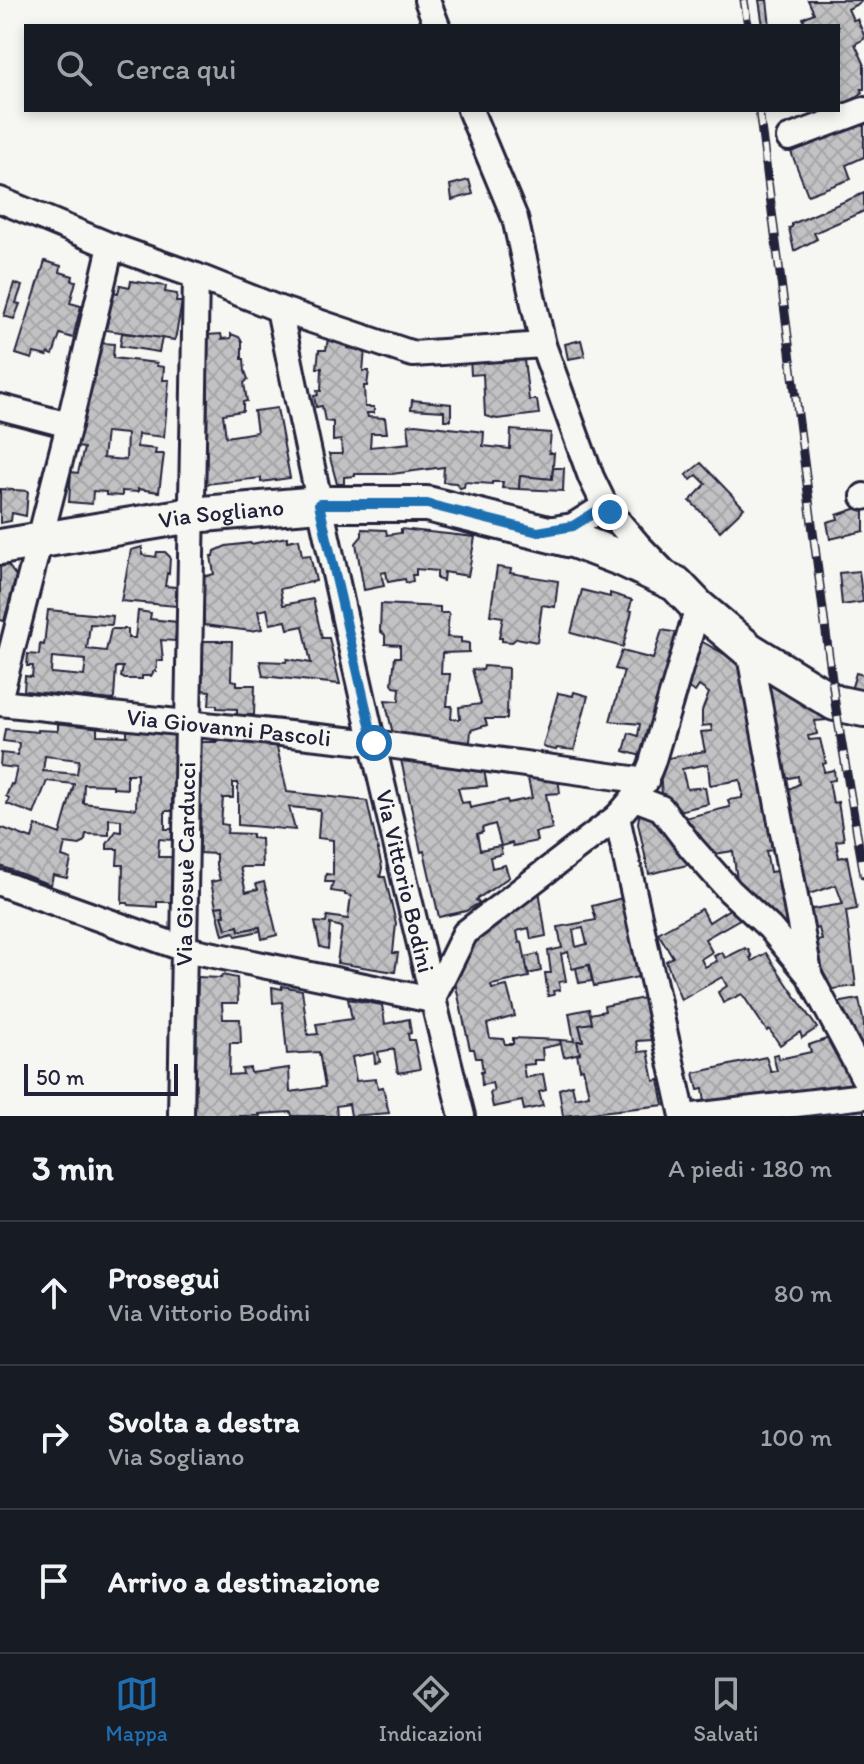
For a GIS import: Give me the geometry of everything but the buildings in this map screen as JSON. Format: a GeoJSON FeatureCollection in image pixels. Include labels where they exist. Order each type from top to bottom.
{"type":"FeatureCollection","features":[{"type":"Feature","properties":{"kind":"street"},"geometry":{"type":"LineString","coordinates":[[427,0],[436,24]]}},
{"type":"Feature","properties":{"kind":"street"},"geometry":{"type":"LineString","coordinates":[[789,138],[864,110]]}},
{"type":"Feature","properties":{"kind":"street"},"geometry":{"type":"LineString","coordinates":[[471,112],[515,218],[543,345],[591,477],[605,506]]}},
{"type":"Feature","properties":{"kind":"street"},"geometry":{"type":"LineString","coordinates":[[0,200],[111,246],[279,309],[413,354],[543,345]]}},
{"type":"Feature","properties":{"kind":"street"},"geometry":{"type":"LineString","coordinates":[[0,696],[111,246]]}},
{"type":"Feature","properties":{"kind":"street","name":"Via Giosuè Carducci"},"geometry":{"type":"LineString","coordinates":[[181,1116],[196,276]]}},
{"type":"Feature","properties":{"kind":"street","name":"Via Vittorio Bodini"},"geometry":{"type":"LineString","coordinates":[[279,309],[319,504],[432,1000],[462,1116]]}},
{"type":"Feature","properties":{"kind":"street"},"geometry":{"type":"LineString","coordinates":[[0,407],[69,425]]}},
{"type":"Feature","properties":{"kind":"street","name":"Via Sogliano"},"geometry":{"type":"LineString","coordinates":[[0,547],[192,515],[319,504],[427,504],[576,541],[623,559],[687,596]]}},
{"type":"Feature","properties":{"kind":"street","name":"Via Sogliano"},"geometry":{"type":"LineString","coordinates":[[538,532],[573,526],[605,506],[687,596],[749,650],[850,706]]}},
{"type":"Feature","properties":{"kind":"street"},"geometry":{"type":"LineString","coordinates":[[0,883],[185,949],[432,1000],[465,933],[617,817],[640,790],[687,596]]}},
{"type":"Feature","properties":{"kind":"street"},"geometry":{"type":"LineString","coordinates":[[749,650],[809,975]]}},
{"type":"Feature","properties":{"kind":"street","name":"Via Giovanni Pascoli"},"geometry":{"type":"LineString","coordinates":[[0,703],[374,743],[640,790]]}},
{"type":"Feature","properties":{"kind":"street"},"geometry":{"type":"LineString","coordinates":[[640,790],[661,808],[691,847],[730,891],[770,928],[809,975],[864,1078]]}},
{"type":"Feature","properties":{"kind":"street"},"geometry":{"type":"LineString","coordinates":[[617,817],[683,1116]]}},
{"type":"Feature","properties":{"kind":"street"},"geometry":{"type":"LineString","coordinates":[[694,1116],[864,1096]]}},
{"type":"Feature","properties":{"kind":"railway"},"geometry":{"type":"LineString","coordinates":[[744,0],[748,24]]}},
{"type":"Feature","properties":{"kind":"railway"},"geometry":{"type":"LineString","coordinates":[[759,112],[835,703],[864,875]]}},
{"type":"Feature","properties":{"kind":"route"},"geometry":{"type":"LineString","coordinates":[[374,743],[319,504],[427,504],[538,532],[573,526],[605,506],[610,512]]}}]}
